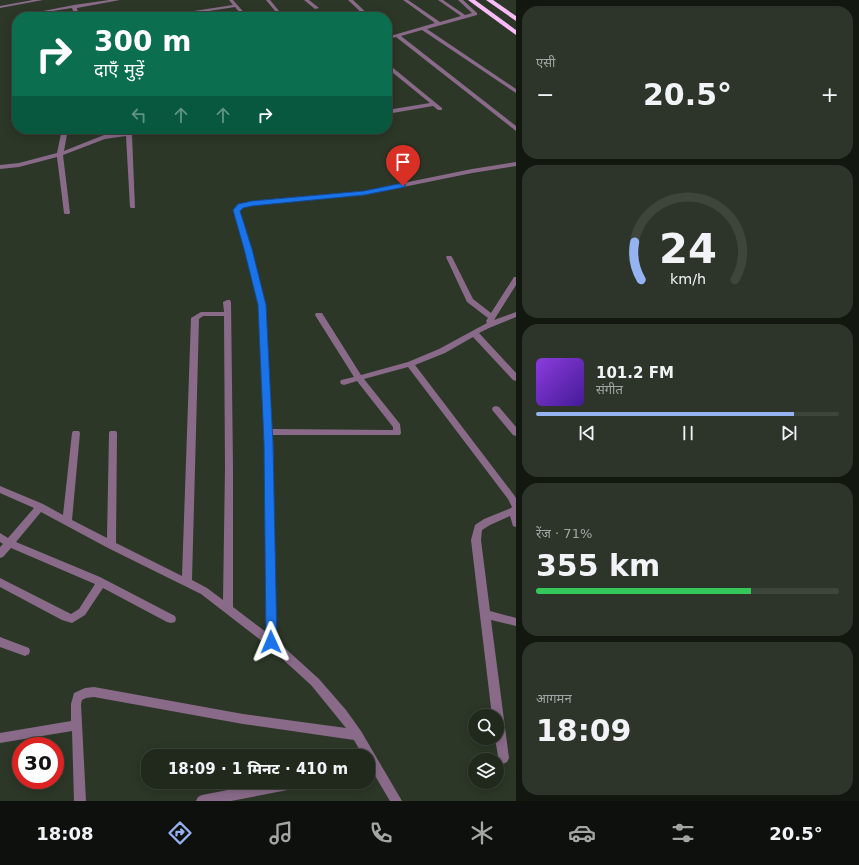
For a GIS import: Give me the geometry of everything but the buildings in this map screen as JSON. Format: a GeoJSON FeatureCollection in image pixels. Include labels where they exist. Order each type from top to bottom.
{"type":"FeatureCollection","features":[{"type":"Feature","properties":{"kind":"highway"},"geometry":{"type":"LineString","coordinates":[[470,0],[516,33]]}},
{"type":"Feature","properties":{"kind":"highway"},"geometry":{"type":"LineString","coordinates":[[474,0],[491,9],[516,26]]}},
{"type":"Feature","properties":{"kind":"highway"},"geometry":{"type":"LineString","coordinates":[[489,0],[516,19]]}},
{"type":"Feature","properties":{"kind":"street"},"geometry":{"type":"LineString","coordinates":[[0,7],[13,2],[41,0]]}},
{"type":"Feature","properties":{"kind":"street"},"geometry":{"type":"LineString","coordinates":[[40,12],[93,2],[118,0]]}},
{"type":"Feature","properties":{"kind":"street"},"geometry":{"type":"LineString","coordinates":[[231,0],[241,12]]}},
{"type":"Feature","properties":{"kind":"street"},"geometry":{"type":"LineString","coordinates":[[268,0],[278,12]]}},
{"type":"Feature","properties":{"kind":"street"},"geometry":{"type":"LineString","coordinates":[[306,0],[317,8]]}},
{"type":"Feature","properties":{"kind":"street"},"geometry":{"type":"LineString","coordinates":[[350,0],[363,12]]}},
{"type":"Feature","properties":{"kind":"street"},"geometry":{"type":"LineString","coordinates":[[405,0],[438,23]]}},
{"type":"Feature","properties":{"kind":"street"},"geometry":{"type":"LineString","coordinates":[[440,0],[463,16]]}},
{"type":"Feature","properties":{"kind":"street"},"geometry":{"type":"LineString","coordinates":[[392,37],[438,23],[475,14],[460,0]]}},
{"type":"Feature","properties":{"kind":"street"},"geometry":{"type":"LineString","coordinates":[[74,6],[76,12]]}},
{"type":"Feature","properties":{"kind":"street"},"geometry":{"type":"LineString","coordinates":[[195,12],[235,6]]}},
{"type":"Feature","properties":{"kind":"street"},"geometry":{"type":"LineString","coordinates":[[423,28],[516,91]]}},
{"type":"Feature","properties":{"kind":"street"},"geometry":{"type":"LineString","coordinates":[[398,36],[516,129]]}},
{"type":"Feature","properties":{"kind":"street"},"geometry":{"type":"LineString","coordinates":[[392,69],[440,109]]}},
{"type":"Feature","properties":{"kind":"street"},"geometry":{"type":"LineString","coordinates":[[392,112],[434,104]]}},
{"type":"Feature","properties":{"kind":"street"},"geometry":{"type":"LineString","coordinates":[[64,134],[60,154],[67,213]]}},
{"type":"Feature","properties":{"kind":"street"},"geometry":{"type":"LineString","coordinates":[[0,167],[19,165],[60,154],[97,139],[124,134]]}},
{"type":"Feature","properties":{"kind":"street"},"geometry":{"type":"LineString","coordinates":[[129,134],[133,208]]}},
{"type":"Feature","properties":{"kind":"street"},"geometry":{"type":"LineString","coordinates":[[271,642],[268,432],[262,305],[248,249],[236,212],[238,208],[252,204],[279,200],[379,191],[472,171],[516,164]]}},
{"type":"Feature","properties":{"kind":"street"},"geometry":{"type":"LineString","coordinates":[[449,257],[470,300],[492,316]]}},
{"type":"Feature","properties":{"kind":"street"},"geometry":{"type":"LineString","coordinates":[[486,326],[516,279]]}},
{"type":"Feature","properties":{"kind":"street"},"geometry":{"type":"LineString","coordinates":[[227,302],[229,468],[228,610]]}},
{"type":"Feature","properties":{"kind":"street"},"geometry":{"type":"LineString","coordinates":[[186,582],[195,318],[201,314],[227,314]]}},
{"type":"Feature","properties":{"kind":"street"},"geometry":{"type":"LineString","coordinates":[[344,382],[410,364],[442,351],[486,326],[516,314]]}},
{"type":"Feature","properties":{"kind":"street"},"geometry":{"type":"LineString","coordinates":[[268,432],[397,432],[397,426],[359,378],[319,315]]}},
{"type":"Feature","properties":{"kind":"street"},"geometry":{"type":"LineString","coordinates":[[474,333],[516,378]]}},
{"type":"Feature","properties":{"kind":"street"},"geometry":{"type":"LineString","coordinates":[[410,364],[511,497],[516,507],[514,511],[516,523]]}},
{"type":"Feature","properties":{"kind":"street"},"geometry":{"type":"LineString","coordinates":[[496,409],[516,433]]}},
{"type":"Feature","properties":{"kind":"street"},"geometry":{"type":"LineString","coordinates":[[111,545],[113,433]]}},
{"type":"Feature","properties":{"kind":"street"},"geometry":{"type":"LineString","coordinates":[[67,521],[76,434]]}},
{"type":"Feature","properties":{"kind":"street"},"geometry":{"type":"LineString","coordinates":[[0,489],[40,507],[111,545],[204,591],[271,642],[315,682],[342,714],[357,735],[364,749]]}},
{"type":"Feature","properties":{"kind":"street"},"geometry":{"type":"LineString","coordinates":[[0,554],[40,507]]}},
{"type":"Feature","properties":{"kind":"street"},"geometry":{"type":"LineString","coordinates":[[502,753],[476,540],[478,528],[487,522],[514,511]]}},
{"type":"Feature","properties":{"kind":"street"},"geometry":{"type":"LineString","coordinates":[[0,537],[9,543],[101,582],[171,618]]}},
{"type":"Feature","properties":{"kind":"street"},"geometry":{"type":"LineString","coordinates":[[0,582],[65,617],[72,619],[82,612],[101,582]]}},
{"type":"Feature","properties":{"kind":"street"},"geometry":{"type":"LineString","coordinates":[[485,614],[516,622]]}},
{"type":"Feature","properties":{"kind":"street"},"geometry":{"type":"LineString","coordinates":[[0,642],[25,651]]}},
{"type":"Feature","properties":{"kind":"street"},"geometry":{"type":"LineString","coordinates":[[80,801],[76,704],[78,697],[85,693],[94,692],[243,719],[357,735]]}},
{"type":"Feature","properties":{"kind":"street"},"geometry":{"type":"LineString","coordinates":[[0,738],[77,725]]}},
{"type":"Feature","properties":{"kind":"street"},"geometry":{"type":"LineString","coordinates":[[375,771],[396,801]]}},
{"type":"Feature","properties":{"kind":"street"},"geometry":{"type":"LineString","coordinates":[[202,801],[263,789]]}},
{"type":"Feature","properties":{"kind":"route"},"geometry":{"type":"LineString","coordinates":[[271,642],[269,444],[262,305],[248,249],[236,210],[241,206],[279,200],[364,193],[403,186]]}}]}
